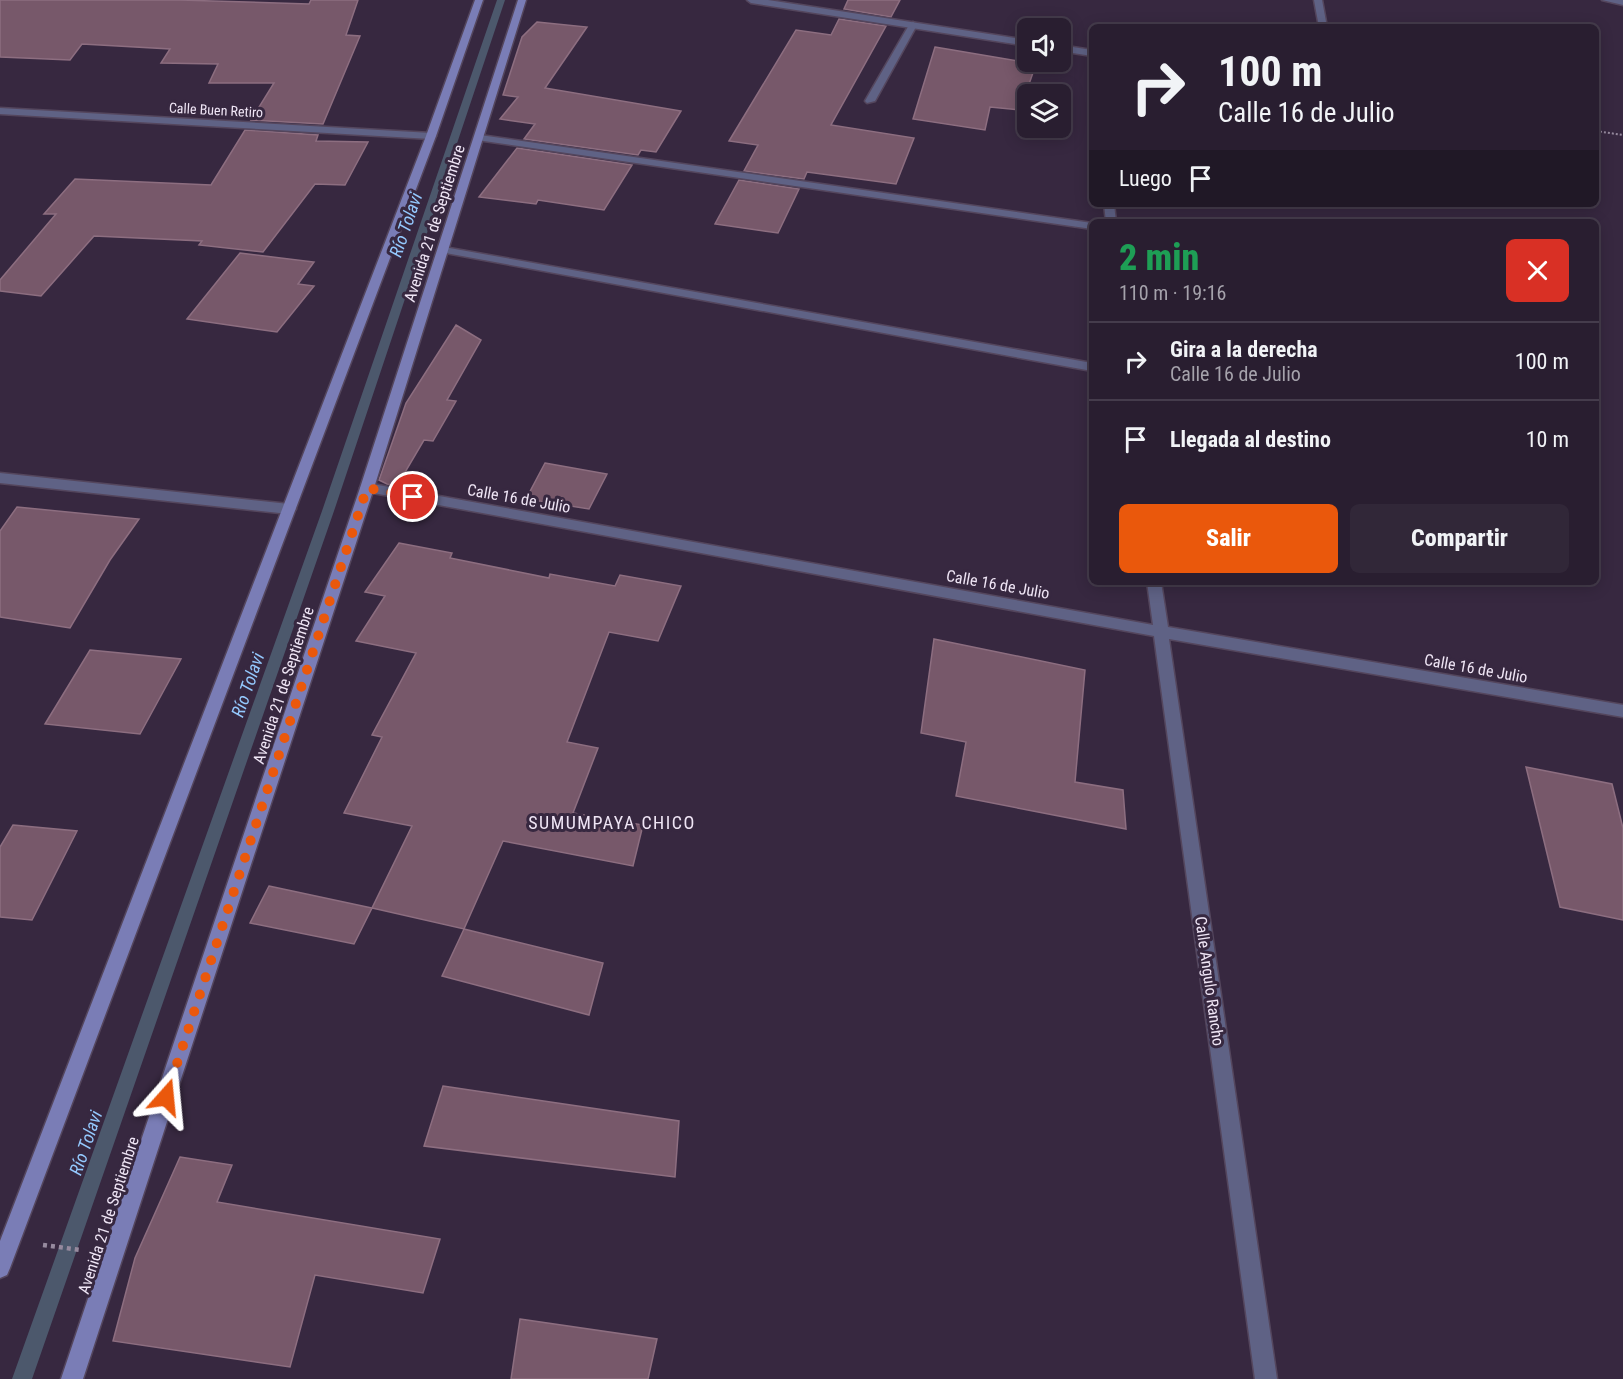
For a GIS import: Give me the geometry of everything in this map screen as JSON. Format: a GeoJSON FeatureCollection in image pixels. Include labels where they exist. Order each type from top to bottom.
{"type":"FeatureCollection","features":[{"type":"Feature","properties":{"kind":"street","name":"Avenida 21 de Septiembre"},"geometry":{"type":"LineString","coordinates":[[0,1268],[431,136],[479,0]]}},
{"type":"Feature","properties":{"kind":"street","name":"Avenida 21 de Septiembre"},"geometry":{"type":"LineString","coordinates":[[72,1379],[367,488],[522,0]]}},
{"type":"Feature","properties":{"kind":"street"},"geometry":{"type":"LineString","coordinates":[[751,0],[1017,41]]}},
{"type":"Feature","properties":{"kind":"street"},"geometry":{"type":"LineString","coordinates":[[825,11],[831,0]]}},
{"type":"Feature","properties":{"kind":"street"},"geometry":{"type":"LineString","coordinates":[[1317,0],[1322,24]]}},
{"type":"Feature","properties":{"kind":"street"},"geometry":{"type":"LineString","coordinates":[[1606,0],[1623,2]]}},
{"type":"Feature","properties":{"kind":"street"},"geometry":{"type":"LineString","coordinates":[[870,101],[913,25]]}},
{"type":"Feature","properties":{"kind":"street"},"geometry":{"type":"LineString","coordinates":[[1071,50],[1089,53]]}},
{"type":"Feature","properties":{"kind":"street","name":"Calle Buen Retiro"},"geometry":{"type":"LineString","coordinates":[[0,111],[431,136]]}},
{"type":"Feature","properties":{"kind":"street"},"geometry":{"type":"LineString","coordinates":[[480,138],[1089,226]]}},
{"type":"Feature","properties":{"kind":"street"},"geometry":{"type":"LineString","coordinates":[[444,250],[1089,366]]}},
{"type":"Feature","properties":{"kind":"street"},"geometry":{"type":"LineString","coordinates":[[0,478],[289,509]]}},
{"type":"Feature","properties":{"kind":"street","name":"Calle 16 de Julio"},"geometry":{"type":"LineString","coordinates":[[367,488],[1161,632],[1623,711]]}},
{"type":"Feature","properties":{"kind":"street","name":"Calle Angulo Rancho"},"geometry":{"type":"LineString","coordinates":[[1154,585],[1266,1379]]}},
{"type":"Feature","properties":{"kind":"path"},"geometry":{"type":"LineString","coordinates":[[1599,131],[1623,135]]}},
{"type":"Feature","properties":{"kind":"path"},"geometry":{"type":"LineString","coordinates":[[30,1244],[93,1252]]}},
{"type":"Feature","properties":{"kind":"building"},"geometry":{"type":"Polygon","coordinates":[[[0,0],[180,0],[309,4],[311,0],[358,0],[346,35],[360,36],[323,124],[251,120],[274,83],[209,83],[218,64],[161,63],[170,49],[82,44],[70,60],[0,57],[0,0]]]}},
{"type":"Feature","properties":{"kind":"building"},"geometry":{"type":"Polygon","coordinates":[[[848,0],[900,0],[891,17],[844,9],[848,0]]]}},
{"type":"Feature","properties":{"kind":"building"},"geometry":{"type":"Polygon","coordinates":[[[839,19],[886,26],[831,125],[914,138],[896,184],[807,172],[804,179],[744,171],[758,145],[729,141],[796,30],[831,35],[839,19]]]}},
{"type":"Feature","properties":{"kind":"building"},"geometry":{"type":"Polygon","coordinates":[[[537,22],[587,27],[545,88],[681,111],[656,152],[641,150],[638,155],[524,139],[535,124],[500,119],[518,97],[503,95],[522,37],[537,22]]]}},
{"type":"Feature","properties":{"kind":"building"},"geometry":{"type":"Polygon","coordinates":[[[935,47],[1017,61],[1017,72],[1033,72],[1029,84],[1017,84],[1017,110],[990,107],[985,130],[913,119],[935,47]]]}},
{"type":"Feature","properties":{"kind":"building"},"geometry":{"type":"Polygon","coordinates":[[[245,130],[318,135],[316,141],[368,142],[345,185],[315,184],[263,252],[199,245],[202,241],[94,236],[41,296],[0,291],[0,280],[56,214],[44,214],[75,179],[211,185],[245,130]]]}},
{"type":"Feature","properties":{"kind":"building"},"geometry":{"type":"Polygon","coordinates":[[[517,148],[632,165],[604,210],[538,200],[536,204],[479,197],[517,148]]]}},
{"type":"Feature","properties":{"kind":"building"},"geometry":{"type":"Polygon","coordinates":[[[739,180],[799,189],[778,233],[715,224],[739,180]]]}},
{"type":"Feature","properties":{"kind":"building"},"geometry":{"type":"Polygon","coordinates":[[[240,253],[314,262],[298,284],[314,286],[277,332],[187,319],[240,253]]]}},
{"type":"Feature","properties":{"kind":"building"},"geometry":{"type":"Polygon","coordinates":[[[456,325],[481,340],[447,400],[456,401],[433,441],[424,440],[397,486],[387,484],[379,480],[406,403],[456,325]]]}},
{"type":"Feature","properties":{"kind":"building"},"geometry":{"type":"Polygon","coordinates":[[[545,463],[607,474],[589,509],[526,499],[545,463]]]}},
{"type":"Feature","properties":{"kind":"building"},"geometry":{"type":"Polygon","coordinates":[[[17,507],[139,519],[110,560],[70,628],[0,617],[0,531],[17,507]]]}},
{"type":"Feature","properties":{"kind":"building"},"geometry":{"type":"Polygon","coordinates":[[[399,543],[452,553],[450,558],[549,578],[550,574],[615,586],[620,575],[681,586],[658,641],[609,632],[567,742],[598,748],[573,813],[643,825],[633,866],[503,841],[464,929],[372,908],[412,826],[344,813],[382,737],[372,735],[416,653],[356,641],[385,596],[365,592],[399,543]]]}},
{"type":"Feature","properties":{"kind":"building"},"geometry":{"type":"Polygon","coordinates":[[[934,639],[1085,670],[1075,782],[1123,790],[1126,829],[956,796],[966,742],[921,733],[934,639]]]}},
{"type":"Feature","properties":{"kind":"building"},"geometry":{"type":"Polygon","coordinates":[[[90,650],[181,659],[140,734],[45,724],[90,650]]]}},
{"type":"Feature","properties":{"kind":"building"},"geometry":{"type":"Polygon","coordinates":[[[1526,767],[1612,784],[1623,828],[1623,920],[1560,907],[1526,767]]]}},
{"type":"Feature","properties":{"kind":"building"},"geometry":{"type":"Polygon","coordinates":[[[13,825],[77,831],[32,920],[0,917],[0,847],[13,825]]]}},
{"type":"Feature","properties":{"kind":"building"},"geometry":{"type":"Polygon","coordinates":[[[269,886],[372,908],[354,944],[250,923],[269,886]]]}},
{"type":"Feature","properties":{"kind":"building"},"geometry":{"type":"Polygon","coordinates":[[[464,929],[603,963],[589,1015],[442,976],[464,929]]]}},
{"type":"Feature","properties":{"kind":"building"},"geometry":{"type":"Polygon","coordinates":[[[443,1086],[679,1121],[675,1177],[424,1146],[443,1086]]]}},
{"type":"Feature","properties":{"kind":"building"},"geometry":{"type":"Polygon","coordinates":[[[180,1157],[232,1165],[217,1202],[440,1239],[423,1293],[315,1275],[290,1367],[113,1341],[135,1258],[180,1157]]]}},
{"type":"Feature","properties":{"kind":"building"},"geometry":{"type":"Polygon","coordinates":[[[520,1319],[657,1339],[648,1379],[511,1379],[520,1319]]]}},
{"type":"Feature","properties":{"kind":"waterway","name":"Río Tolavi"},"geometry":{"type":"LineString","coordinates":[[22,1379],[328,511],[501,0]]}},
{"type":"Feature","properties":{"kind":"district","name":"SUMUMPAYA CHICO"},"geometry":{"type":"Point","coordinates":[612,823]}},
{"type":"Feature","properties":{"kind":"route"},"geometry":{"type":"LineString","coordinates":[[166,1097],[367,488],[413,497]]}}]}
